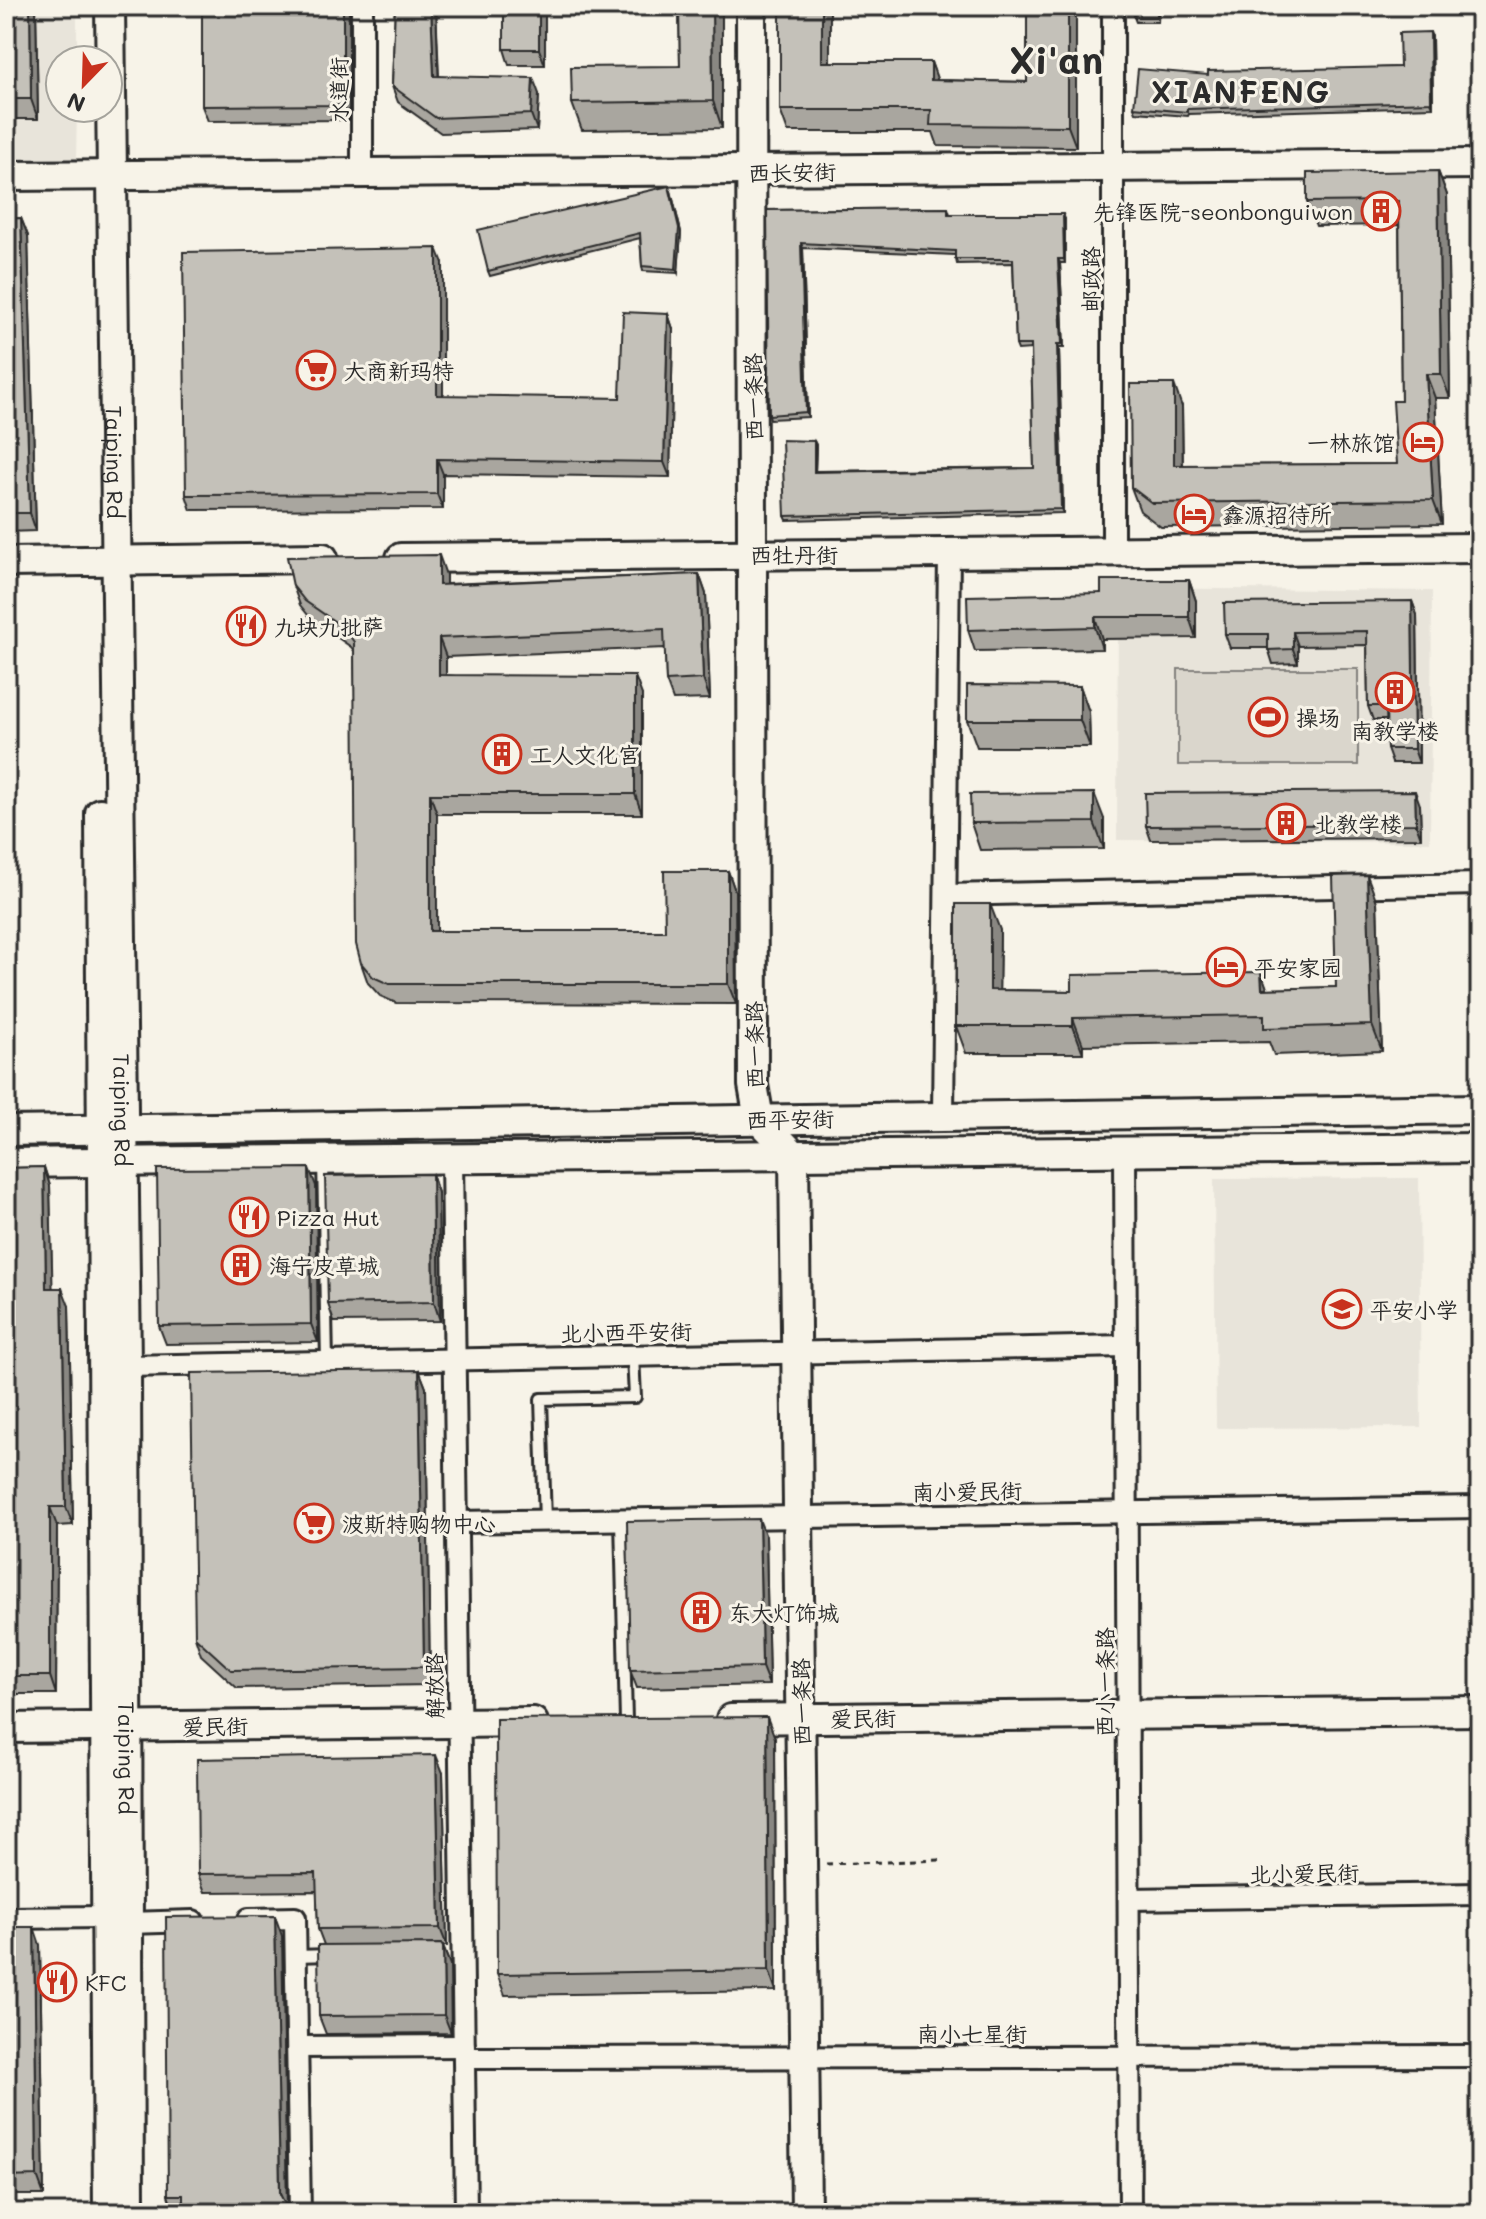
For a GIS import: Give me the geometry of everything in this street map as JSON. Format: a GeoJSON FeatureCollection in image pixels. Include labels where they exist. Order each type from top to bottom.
{"type":"FeatureCollection","features":[{"type":"Feature","properties":{"kind":"main road"},"geometry":{"type":"LineString","coordinates":[[92,6],[93,44]]}},
{"type":"Feature","properties":{"kind":"main road","name":"Taiping Rd"},"geometry":{"type":"LineString","coordinates":[[110,6],[104,174],[115,1728],[117,1920],[129,2213]]}},
{"type":"Feature","properties":{"kind":"main road","name":"西一条路"},"geometry":{"type":"LineString","coordinates":[[751,6],[753,1085],[759,1119],[794,1155],[806,2213]]}},
{"type":"Feature","properties":{"kind":"main road","name":"Taiping Rd"},"geometry":{"type":"LineString","coordinates":[[96,124],[104,174]]}},
{"type":"Feature","properties":{"kind":"main road","name":"西长安街"},"geometry":{"type":"LineString","coordinates":[[6,176],[751,173],[1480,164]]}},
{"type":"Feature","properties":{"kind":"main road","name":"西牡丹街"},"geometry":{"type":"LineString","coordinates":[[6,562],[1480,548]]}},
{"type":"Feature","properties":{"kind":"main road","name":"西平安街"},"geometry":{"type":"LineString","coordinates":[[6,1131],[1480,1109]]}},
{"type":"Feature","properties":{"kind":"main road","name":"西平安街"},"geometry":{"type":"LineString","coordinates":[[6,1163],[1480,1148]]}},
{"type":"Feature","properties":{"kind":"main road","name":"Taiping Rd"},"geometry":{"type":"LineString","coordinates":[[112,1161],[126,1366],[115,1728]]}},
{"type":"Feature","properties":{"kind":"main road","name":"爱民街"},"geometry":{"type":"LineString","coordinates":[[706,1720],[1480,1711]]}},
{"type":"Feature","properties":{"kind":"main road"},"geometry":{"type":"LineString","coordinates":[[596,1722],[658,1721]]}},
{"type":"Feature","properties":{"kind":"main road","name":"爱民街"},"geometry":{"type":"LineString","coordinates":[[6,1728],[565,1722]]}},
{"type":"Feature","properties":{"kind":"main road","name":"Taiping Rd"},"geometry":{"type":"LineString","coordinates":[[108,2213],[117,1920]]}},
{"type":"Feature","properties":{"kind":"street","name":"水道街"},"geometry":{"type":"LineString","coordinates":[[362,6],[362,173]]}},
{"type":"Feature","properties":{"kind":"street","name":"邮政路"},"geometry":{"type":"LineString","coordinates":[[1113,6],[1113,552]]}},
{"type":"Feature","properties":{"kind":"street"},"geometry":{"type":"LineString","coordinates":[[943,1116],[949,553]]}},
{"type":"Feature","properties":{"kind":"street"},"geometry":{"type":"LineString","coordinates":[[946,895],[1480,884]]}},
{"type":"Feature","properties":{"kind":"street","name":"西小一条路"},"geometry":{"type":"LineString","coordinates":[[1125,1152],[1130,2213]]}},
{"type":"Feature","properties":{"kind":"street","name":"解放路"},"geometry":{"type":"LineString","coordinates":[[452,1158],[459,1722],[455,1954],[464,2052],[466,2213]]}},
{"type":"Feature","properties":{"kind":"street","name":"北小西平安街"},"geometry":{"type":"LineString","coordinates":[[126,1366],[1126,1346]]}},
{"type":"Feature","properties":{"kind":"street","name":"南小爱民街"},"geometry":{"type":"LineString","coordinates":[[456,1522],[1480,1507]]}},
{"type":"Feature","properties":{"kind":"street","name":"北小爱民街"},"geometry":{"type":"LineString","coordinates":[[1129,1899],[1480,1894]]}},
{"type":"Feature","properties":{"kind":"street"},"geometry":{"type":"LineString","coordinates":[[6,1918],[295,1918],[300,2213]]}},
{"type":"Feature","properties":{"kind":"street","name":"南小七星街"},"geometry":{"type":"LineString","coordinates":[[298,2047],[804,2057],[1480,2056]]}},
{"type":"Feature","properties":{"kind":"lane"},"geometry":{"type":"LineString","coordinates":[[323,1159],[327,1362]]}},
{"type":"Feature","properties":{"kind":"lane"},"geometry":{"type":"LineString","coordinates":[[545,1521],[541,1399],[635,1397],[633,1356]]}},
{"type":"Feature","properties":{"kind":"lane"},"geometry":{"type":"LineString","coordinates":[[621,1520],[626,1721]]}},
{"type":"Feature","properties":{"kind":"lane"},"geometry":{"type":"LineString","coordinates":[[296,1956],[341,1955]]}},
{"type":"Feature","properties":{"kind":"path"},"geometry":{"type":"LineString","coordinates":[[803,1865],[943,1860]]}},
{"type":"Feature","properties":{"kind":"shaded area"},"geometry":{"type":"Polygon","coordinates":[[[6,6],[77,6],[77,44],[44,44],[44,124],[77,124],[76,160],[6,160],[6,6]]]}},
{"type":"Feature","properties":{"kind":"shaded area"},"geometry":{"type":"Polygon","coordinates":[[[1118,588],[1432,591],[1430,842],[1117,840],[1118,588]]]}},
{"type":"Feature","properties":{"kind":"shaded area","name":"操场"},"geometry":{"type":"Polygon","coordinates":[[[1178,669],[1358,669],[1358,765],[1178,765],[1178,669]]]}},
{"type":"Feature","properties":{"kind":"shaded area"},"geometry":{"type":"Polygon","coordinates":[[[1419,1178],[1421,1427],[1216,1428],[1214,1179],[1419,1178]]]}},
{"type":"Feature","properties":{"kind":"building"},"geometry":{"type":"Polygon","coordinates":[[[6,6],[30,6],[31,99],[6,99],[6,6]]]}},
{"type":"Feature","properties":{"kind":"building"},"geometry":{"type":"Polygon","coordinates":[[[202,6],[343,6],[343,105],[202,106],[202,6]]]}},
{"type":"Feature","properties":{"kind":"building"},"geometry":{"type":"Polygon","coordinates":[[[395,6],[431,6],[434,76],[533,78],[531,114],[436,118],[392,86],[395,6]]]}},
{"type":"Feature","properties":{"kind":"building"},"geometry":{"type":"Polygon","coordinates":[[[504,6],[539,6],[539,49],[504,49],[504,6]]]}},
{"type":"Feature","properties":{"kind":"building"},"geometry":{"type":"Polygon","coordinates":[[[679,6],[712,6],[713,101],[572,103],[571,67],[680,66],[679,6]]]}},
{"type":"Feature","properties":{"kind":"building"},"geometry":{"type":"Polygon","coordinates":[[[780,6],[822,6],[822,62],[931,62],[931,80],[1027,82],[1027,6],[1068,6],[1068,126],[930,125],[931,110],[780,110],[780,6]]]}},
{"type":"Feature","properties":{"kind":"building"},"geometry":{"type":"Polygon","coordinates":[[[1134,6],[1157,6],[1157,17],[1134,17],[1134,6]]]}},
{"type":"Feature","properties":{"kind":"building"},"geometry":{"type":"Polygon","coordinates":[[[1430,32],[1431,102],[1187,109],[1187,112],[1134,107],[1138,69],[1208,75],[1208,71],[1400,67],[1399,33],[1430,32]]]}},
{"type":"Feature","properties":{"kind":"building"},"geometry":{"type":"Polygon","coordinates":[[[1438,171],[1441,374],[1426,374],[1433,500],[1152,503],[1131,487],[1130,384],[1174,384],[1174,465],[1397,464],[1393,401],[1401,401],[1399,201],[1307,202],[1307,173],[1438,171]]]}},
{"type":"Feature","properties":{"kind":"building"},"geometry":{"type":"Polygon","coordinates":[[[669,186],[679,228],[676,269],[642,266],[640,233],[488,271],[478,230],[669,186]]]}},
{"type":"Feature","properties":{"kind":"building"},"geometry":{"type":"Polygon","coordinates":[[[948,208],[948,214],[1063,214],[1064,259],[1058,259],[1062,344],[1057,344],[1061,509],[785,516],[782,440],[814,441],[814,472],[1034,468],[1031,345],[1016,345],[1013,259],[955,259],[955,251],[801,243],[806,412],[769,415],[767,210],[948,208]]]}},
{"type":"Feature","properties":{"kind":"building"},"geometry":{"type":"Polygon","coordinates":[[[21,218],[30,513],[6,513],[6,219],[21,218]]]}},
{"type":"Feature","properties":{"kind":"building","name":"大商新玛特"},"geometry":{"type":"Polygon","coordinates":[[[437,248],[437,395],[620,398],[623,312],[668,314],[664,462],[437,459],[437,494],[186,495],[183,252],[437,248]]]}},
{"type":"Feature","properties":{"kind":"building","name":"工人文化宫"},"geometry":{"type":"Polygon","coordinates":[[[439,555],[439,585],[699,574],[703,679],[666,681],[664,629],[439,638],[439,675],[635,676],[635,794],[430,794],[430,931],[665,931],[664,871],[728,871],[728,984],[389,984],[373,977],[361,963],[356,944],[354,642],[344,628],[305,601],[293,586],[287,557],[439,555]]]}},
{"type":"Feature","properties":{"kind":"building"},"geometry":{"type":"Polygon","coordinates":[[[1101,580],[1189,580],[1189,617],[1095,617],[1095,627],[968,630],[967,596],[1101,593],[1101,580]]]}},
{"type":"Feature","properties":{"kind":"building","name":"南教学楼"},"geometry":{"type":"Polygon","coordinates":[[[1412,601],[1414,749],[1387,749],[1386,706],[1368,706],[1367,631],[1293,632],[1293,649],[1268,650],[1268,634],[1225,634],[1224,603],[1412,601]]]}},
{"type":"Feature","properties":{"kind":"building"},"geometry":{"type":"Polygon","coordinates":[[[967,685],[1080,686],[1080,720],[967,720],[967,685]]]}},
{"type":"Feature","properties":{"kind":"building"},"geometry":{"type":"Polygon","coordinates":[[[1415,791],[1416,824],[1146,826],[1145,793],[1415,791]]]}},
{"type":"Feature","properties":{"kind":"building"},"geometry":{"type":"Polygon","coordinates":[[[1094,793],[1094,822],[971,823],[970,794],[1094,793]]]}},
{"type":"Feature","properties":{"kind":"building"},"geometry":{"type":"Polygon","coordinates":[[[1367,875],[1372,1025],[1264,1028],[1264,1015],[1073,1018],[1073,1026],[956,1026],[956,904],[990,904],[990,990],[1072,991],[1072,975],[1261,972],[1262,989],[1336,987],[1333,876],[1367,875]]]}},
{"type":"Feature","properties":{"kind":"building"},"geometry":{"type":"Polygon","coordinates":[[[44,1167],[46,1288],[62,1288],[66,1507],[50,1507],[50,1676],[6,1676],[6,1168],[44,1167]]]}},
{"type":"Feature","properties":{"kind":"building","name":"海宁皮草城"},"geometry":{"type":"Polygon","coordinates":[[[309,1168],[311,1324],[159,1326],[157,1169],[309,1168]]]}},
{"type":"Feature","properties":{"kind":"building"},"geometry":{"type":"Polygon","coordinates":[[[432,1174],[434,1302],[328,1304],[325,1176],[432,1174]]]}},
{"type":"Feature","properties":{"kind":"building","name":"波斯特购物中心"},"geometry":{"type":"Polygon","coordinates":[[[419,1370],[424,1667],[231,1670],[195,1637],[191,1373],[419,1370]]]}},
{"type":"Feature","properties":{"kind":"building","name":"东大灯饰城"},"geometry":{"type":"Polygon","coordinates":[[[759,1519],[762,1667],[630,1670],[627,1521],[759,1519]]]}},
{"type":"Feature","properties":{"kind":"building"},"geometry":{"type":"Polygon","coordinates":[[[767,1717],[769,1970],[497,1974],[496,1719],[767,1717]]]}},
{"type":"Feature","properties":{"kind":"building"},"geometry":{"type":"Polygon","coordinates":[[[436,1755],[440,1928],[318,1929],[316,1873],[198,1874],[197,1759],[436,1755]]]}},
{"type":"Feature","properties":{"kind":"building"},"geometry":{"type":"Polygon","coordinates":[[[275,1916],[280,2194],[285,2204],[284,2213],[183,2213],[183,2195],[168,2195],[166,1917],[275,1916]]]}},
{"type":"Feature","properties":{"kind":"building"},"geometry":{"type":"Polygon","coordinates":[[[6,1927],[34,1927],[37,2176],[6,2177],[6,1927]]]}},
{"type":"Feature","properties":{"kind":"building"},"geometry":{"type":"Polygon","coordinates":[[[441,1944],[444,2015],[319,2016],[318,1945],[441,1944]]]}},
{"type":"Feature","properties":{"kind":"place","name":"先锋医院-seonbonguiwon"},"geometry":{"type":"Point","coordinates":[1381,211]}},
{"type":"Feature","properties":{"kind":"place","name":"大商新玛特"},"geometry":{"type":"Point","coordinates":[316,370]}},
{"type":"Feature","properties":{"kind":"place","name":"一林旅馆"},"geometry":{"type":"Point","coordinates":[1423,442]}},
{"type":"Feature","properties":{"kind":"place","name":"鑫源招待所"},"geometry":{"type":"Point","coordinates":[1194,514]}},
{"type":"Feature","properties":{"kind":"place","name":"九块九批萨"},"geometry":{"type":"Point","coordinates":[246,626]}},
{"type":"Feature","properties":{"kind":"place","name":"南教学楼"},"geometry":{"type":"Point","coordinates":[1395,692]}},
{"type":"Feature","properties":{"kind":"place","name":"操场"},"geometry":{"type":"Point","coordinates":[1268,717]}},
{"type":"Feature","properties":{"kind":"place","name":"工人文化宫"},"geometry":{"type":"Point","coordinates":[502,754]}},
{"type":"Feature","properties":{"kind":"place","name":"北教学楼"},"geometry":{"type":"Point","coordinates":[1286,823]}},
{"type":"Feature","properties":{"kind":"place","name":"平安家园"},"geometry":{"type":"Point","coordinates":[1226,967]}},
{"type":"Feature","properties":{"kind":"place","name":"Pizza Hut"},"geometry":{"type":"Point","coordinates":[249,1217]}},
{"type":"Feature","properties":{"kind":"place","name":"海宁皮草城"},"geometry":{"type":"Point","coordinates":[241,1265]}},
{"type":"Feature","properties":{"kind":"place","name":"平安小学"},"geometry":{"type":"Point","coordinates":[1342,1309]}},
{"type":"Feature","properties":{"kind":"place","name":"波斯特购物中心"},"geometry":{"type":"Point","coordinates":[314,1523]}},
{"type":"Feature","properties":{"kind":"place","name":"东大灯饰城"},"geometry":{"type":"Point","coordinates":[701,1612]}},
{"type":"Feature","properties":{"kind":"place","name":"KFC"},"geometry":{"type":"Point","coordinates":[57,1982]}},
{"type":"Feature","properties":{"kind":"district","name":"Xi'an"},"geometry":{"type":"Point","coordinates":[1056,59]}},
{"type":"Feature","properties":{"kind":"district","name":"XIANFENG"},"geometry":{"type":"Point","coordinates":[1241,91]}}]}
